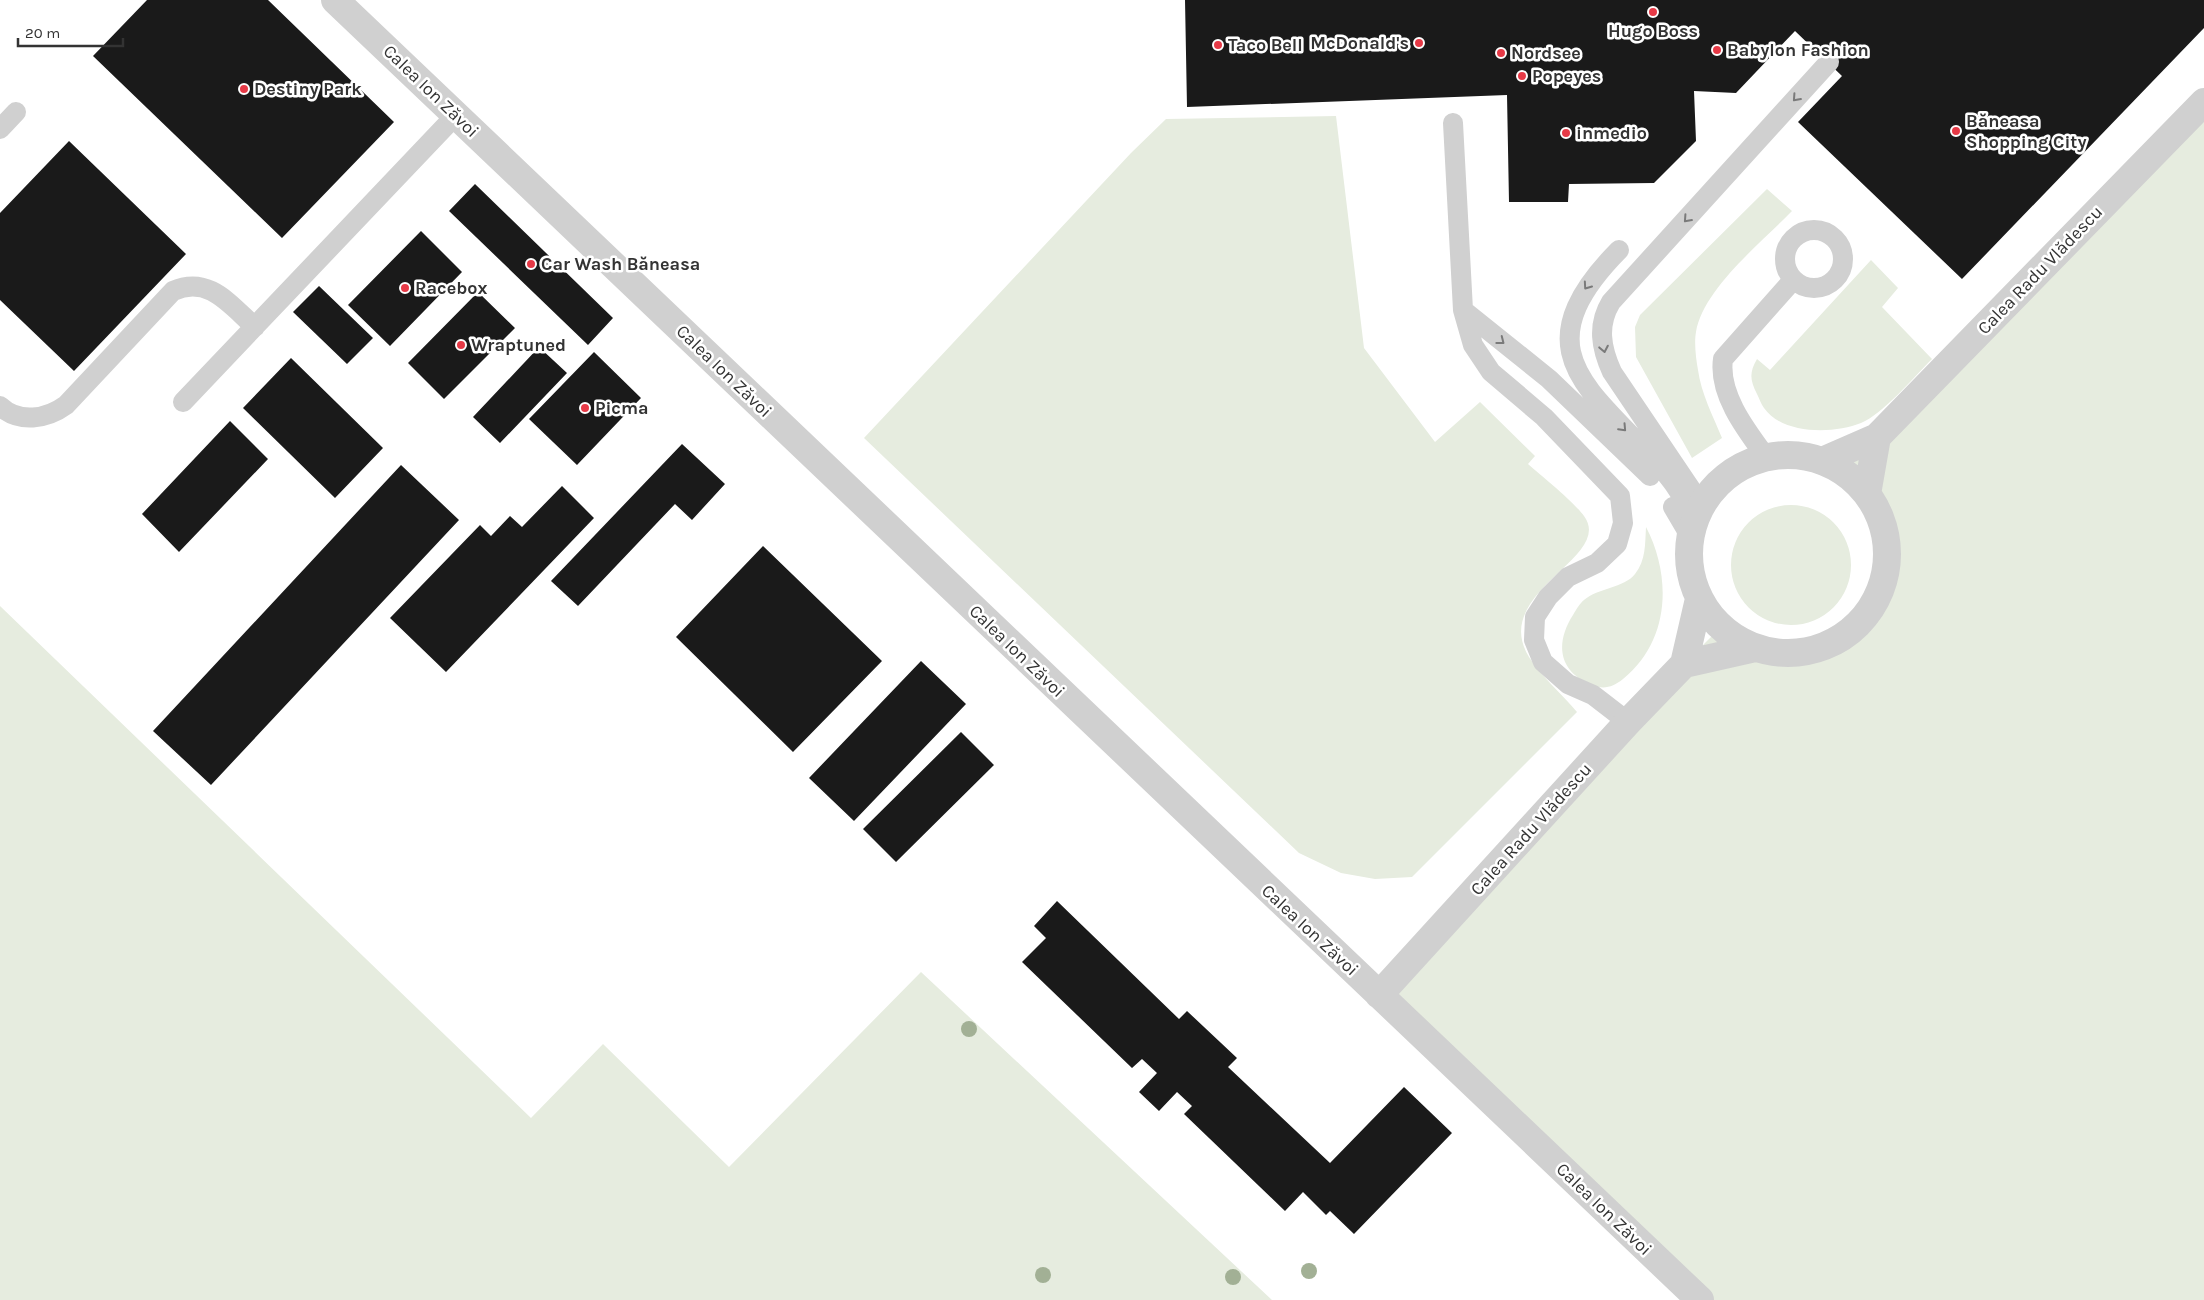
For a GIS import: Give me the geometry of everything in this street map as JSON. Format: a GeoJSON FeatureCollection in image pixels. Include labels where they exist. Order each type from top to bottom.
{"type":"FeatureCollection","features":[{"type":"Feature","properties":{"kind":"street","name":"Calea Ion Zăvoi"},"geometry":{"type":"LineString","coordinates":[[335,0],[1700,1300]]}},
{"type":"Feature","properties":{"kind":"street","name":"Calea Radu Vlădescu"},"geometry":{"type":"LineString","coordinates":[[1822,461],[1877,437],[2204,102]]}},
{"type":"Feature","properties":{"kind":"street"},"geometry":{"type":"LineString","coordinates":[[1866,494],[1877,437]]}},
{"type":"Feature","properties":{"kind":"street"},"geometry":{"type":"LineString","coordinates":[[1794,455],[1822,461],[1839,469],[1866,494],[1882,525],[1887,543],[1887,562],[1883,582],[1876,601],[1866,616],[1845,635],[1820,648],[1791,654],[1754,648],[1736,640],[1720,628],[1699,599],[1691,579],[1688,558],[1695,520],[1718,482],[1740,466],[1766,457],[1794,455]]}},
{"type":"Feature","properties":{"kind":"street"},"geometry":{"type":"LineString","coordinates":[[1699,599],[1684,664],[1754,648]]}},
{"type":"Feature","properties":{"kind":"street","name":"Calea Radu Vlădescu"},"geometry":{"type":"LineString","coordinates":[[1379,995],[1628,722],[1684,664]]}},
{"type":"Feature","properties":{"kind":"lane"},"geometry":{"type":"LineString","coordinates":[[1695,520],[1604,356],[1602,320],[1611,302],[1829,62]]}},
{"type":"Feature","properties":{"kind":"lane"},"geometry":{"type":"LineString","coordinates":[[0,129],[16,112]]}},
{"type":"Feature","properties":{"kind":"lane"},"geometry":{"type":"LineString","coordinates":[[183,402],[456,115]]}},
{"type":"Feature","properties":{"kind":"lane"},"geometry":{"type":"LineString","coordinates":[[1453,124],[1463,310],[1473,345],[1491,372],[1544,417],[1620,496],[1623,523],[1617,544],[1597,563],[1568,577],[1548,597],[1535,617],[1534,640],[1542,662],[1568,684],[1593,695],[1628,722]]}},
{"type":"Feature","properties":{"kind":"lane"},"geometry":{"type":"LineString","coordinates":[[1619,250],[1596,273],[1579,298],[1572,318],[1570,339],[1574,362],[1584,384],[1670,479],[1695,520]]}},
{"type":"Feature","properties":{"kind":"lane"},"geometry":{"type":"LineString","coordinates":[[1766,457],[1747,432],[1726,390],[1722,369],[1723,359],[1793,280]]}},
{"type":"Feature","properties":{"kind":"lane"},"geometry":{"type":"LineString","coordinates":[[0,406],[16,416],[27,418],[55,413],[66,405],[173,291],[184,286],[196,285],[220,296],[255,327]]}},
{"type":"Feature","properties":{"kind":"lane"},"geometry":{"type":"LineString","coordinates":[[1463,310],[1549,379],[1695,520]]}},
{"type":"Feature","properties":{"kind":"shaded area"},"geometry":{"type":"Polygon","coordinates":[[[2204,101],[2204,1300],[1700,1300],[1379,995],[1684,664],[1720,628],[1755,648],[1791,654],[1820,648],[1876,601],[1883,582],[1887,562],[1887,543],[1882,525],[1867,494],[1854,480],[1839,469],[1877,437],[2204,101]]]}},
{"type":"Feature","properties":{"kind":"shaded area"},"geometry":{"type":"Polygon","coordinates":[[[1336,116],[1364,348],[1435,442],[1480,402],[1535,456],[1528,464],[1573,503],[1584,516],[1589,531],[1583,547],[1537,595],[1525,613],[1521,634],[1529,657],[1534,664],[1577,712],[1412,877],[1375,879],[1341,873],[1299,853],[864,438],[1131,153],[1166,119],[1336,116]]]}},
{"type":"Feature","properties":{"kind":"shaded area"},"geometry":{"type":"Polygon","coordinates":[[[1767,189],[1792,211],[1735,267],[1710,299],[1701,316],[1695,336],[1698,370],[1705,396],[1722,438],[1692,458],[1636,357],[1635,327],[1640,315],[1767,189]]]}},
{"type":"Feature","properties":{"kind":"shaded area"},"geometry":{"type":"Polygon","coordinates":[[[1871,260],[1898,288],[1882,307],[1932,359],[1888,404],[1861,423],[1837,429],[1810,430],[1796,428],[1783,423],[1764,408],[1755,389],[1752,373],[1757,359],[1770,370],[1871,260]]]}},
{"type":"Feature","properties":{"kind":"shaded area"},"geometry":{"type":"Polygon","coordinates":[[[1791,505],[1803,506],[1814,510],[1824,515],[1833,523],[1841,532],[1846,542],[1850,553],[1850,577],[1846,588],[1841,598],[1833,607],[1824,615],[1814,620],[1803,624],[1791,625],[1779,624],[1768,620],[1758,615],[1749,607],[1741,598],[1736,588],[1732,577],[1731,565],[1732,553],[1736,542],[1741,532],[1749,523],[1758,515],[1768,510],[1779,506],[1791,505]]]}},
{"type":"Feature","properties":{"kind":"shaded area"},"geometry":{"type":"Polygon","coordinates":[[[1646,527],[1660,566],[1663,587],[1662,608],[1658,627],[1650,646],[1639,664],[1616,684],[1608,687],[1596,687],[1572,673],[1566,665],[1562,646],[1567,626],[1584,600],[1630,579],[1639,569],[1645,546],[1646,527]]]}},
{"type":"Feature","properties":{"kind":"shaded area"},"geometry":{"type":"Polygon","coordinates":[[[0,606],[531,1118],[603,1044],[729,1167],[921,972],[1272,1300],[0,1300],[0,606]]]}},
{"type":"Feature","properties":{"kind":"building","name":"Destiny Park"},"geometry":{"type":"Polygon","coordinates":[[[147,0],[268,0],[394,122],[282,238],[93,56],[147,0]]]}},
{"type":"Feature","properties":{"kind":"building","name":"Băneasa Shopping City"},"geometry":{"type":"Polygon","coordinates":[[[1185,0],[2204,0],[2204,28],[1962,279],[1798,122],[1842,76],[1795,31],[1736,93],[1694,91],[1696,141],[1654,183],[1569,184],[1568,202],[1509,202],[1507,95],[1187,107],[1185,0]]]}},
{"type":"Feature","properties":{"kind":"building"},"geometry":{"type":"Polygon","coordinates":[[[69,141],[186,254],[74,371],[0,300],[0,213],[69,141]]]}},
{"type":"Feature","properties":{"kind":"building","name":"Car Wash Băneasa"},"geometry":{"type":"Polygon","coordinates":[[[475,184],[613,318],[588,345],[449,211],[475,184]]]}},
{"type":"Feature","properties":{"kind":"building","name":"Racebox"},"geometry":{"type":"Polygon","coordinates":[[[421,231],[462,272],[390,346],[348,305],[421,231]]]}},
{"type":"Feature","properties":{"kind":"building"},"geometry":{"type":"Polygon","coordinates":[[[319,286],[373,338],[347,364],[293,312],[319,286]]]}},
{"type":"Feature","properties":{"kind":"building","name":"Wraptuned"},"geometry":{"type":"Polygon","coordinates":[[[478,292],[515,328],[444,399],[408,363],[478,292]]]}},
{"type":"Feature","properties":{"kind":"building"},"geometry":{"type":"Polygon","coordinates":[[[539,347],[567,373],[500,443],[473,417],[539,347]]]}},
{"type":"Feature","properties":{"kind":"building","name":"Picma"},"geometry":{"type":"Polygon","coordinates":[[[594,352],[641,398],[577,465],[529,419],[594,352]]]}},
{"type":"Feature","properties":{"kind":"building"},"geometry":{"type":"Polygon","coordinates":[[[291,358],[383,448],[335,498],[243,408],[291,358]]]}},
{"type":"Feature","properties":{"kind":"building"},"geometry":{"type":"Polygon","coordinates":[[[230,421],[268,459],[179,552],[142,514],[230,421]]]}},
{"type":"Feature","properties":{"kind":"building"},"geometry":{"type":"Polygon","coordinates":[[[682,444],[725,484],[692,520],[675,504],[578,606],[551,581],[682,444]]]}},
{"type":"Feature","properties":{"kind":"building"},"geometry":{"type":"Polygon","coordinates":[[[401,465],[459,520],[211,785],[153,731],[401,465]]]}},
{"type":"Feature","properties":{"kind":"building"},"geometry":{"type":"Polygon","coordinates":[[[562,486],[594,518],[446,672],[390,618],[480,525],[491,536],[510,516],[522,527],[562,486]]]}},
{"type":"Feature","properties":{"kind":"building"},"geometry":{"type":"Polygon","coordinates":[[[763,546],[882,661],[793,752],[676,637],[763,546]]]}},
{"type":"Feature","properties":{"kind":"building"},"geometry":{"type":"Polygon","coordinates":[[[921,661],[966,704],[854,821],[809,778],[921,661]]]}},
{"type":"Feature","properties":{"kind":"building"},"geometry":{"type":"Polygon","coordinates":[[[961,732],[994,765],[896,862],[863,829],[961,732]]]}},
{"type":"Feature","properties":{"kind":"building"},"geometry":{"type":"Polygon","coordinates":[[[1057,901],[1179,1019],[1187,1011],[1237,1058],[1228,1067],[1330,1163],[1404,1087],[1452,1133],[1354,1234],[1330,1211],[1326,1215],[1303,1192],[1285,1211],[1184,1114],[1192,1106],[1177,1092],[1159,1111],[1139,1092],[1157,1073],[1142,1059],[1132,1068],[1022,962],[1046,938],[1034,926],[1057,901]]]}},
{"type":"Feature","properties":{"kind":"place","name":"Hugo Boss"},"geometry":{"type":"Point","coordinates":[1653,12]}},
{"type":"Feature","properties":{"kind":"place","name":"McDonald's"},"geometry":{"type":"Point","coordinates":[1419,43]}},
{"type":"Feature","properties":{"kind":"place","name":"Taco Bell"},"geometry":{"type":"Point","coordinates":[1218,45]}},
{"type":"Feature","properties":{"kind":"place","name":"Babylon Fashion"},"geometry":{"type":"Point","coordinates":[1717,50]}},
{"type":"Feature","properties":{"kind":"place","name":"Nordsee"},"geometry":{"type":"Point","coordinates":[1501,53]}},
{"type":"Feature","properties":{"kind":"place","name":"Popeyes"},"geometry":{"type":"Point","coordinates":[1522,76]}},
{"type":"Feature","properties":{"kind":"place","name":"Destiny Park"},"geometry":{"type":"Point","coordinates":[244,89]}},
{"type":"Feature","properties":{"kind":"place","name":"Băneasa Shopping City"},"geometry":{"type":"Point","coordinates":[1956,131]}},
{"type":"Feature","properties":{"kind":"place","name":"inmedio"},"geometry":{"type":"Point","coordinates":[1566,133]}},
{"type":"Feature","properties":{"kind":"place","name":"Car Wash Băneasa"},"geometry":{"type":"Point","coordinates":[531,264]}},
{"type":"Feature","properties":{"kind":"place","name":"Racebox"},"geometry":{"type":"Point","coordinates":[405,288]}},
{"type":"Feature","properties":{"kind":"place","name":"Wraptuned"},"geometry":{"type":"Point","coordinates":[461,345]}},
{"type":"Feature","properties":{"kind":"place","name":"Picma"},"geometry":{"type":"Point","coordinates":[585,408]}}]}
